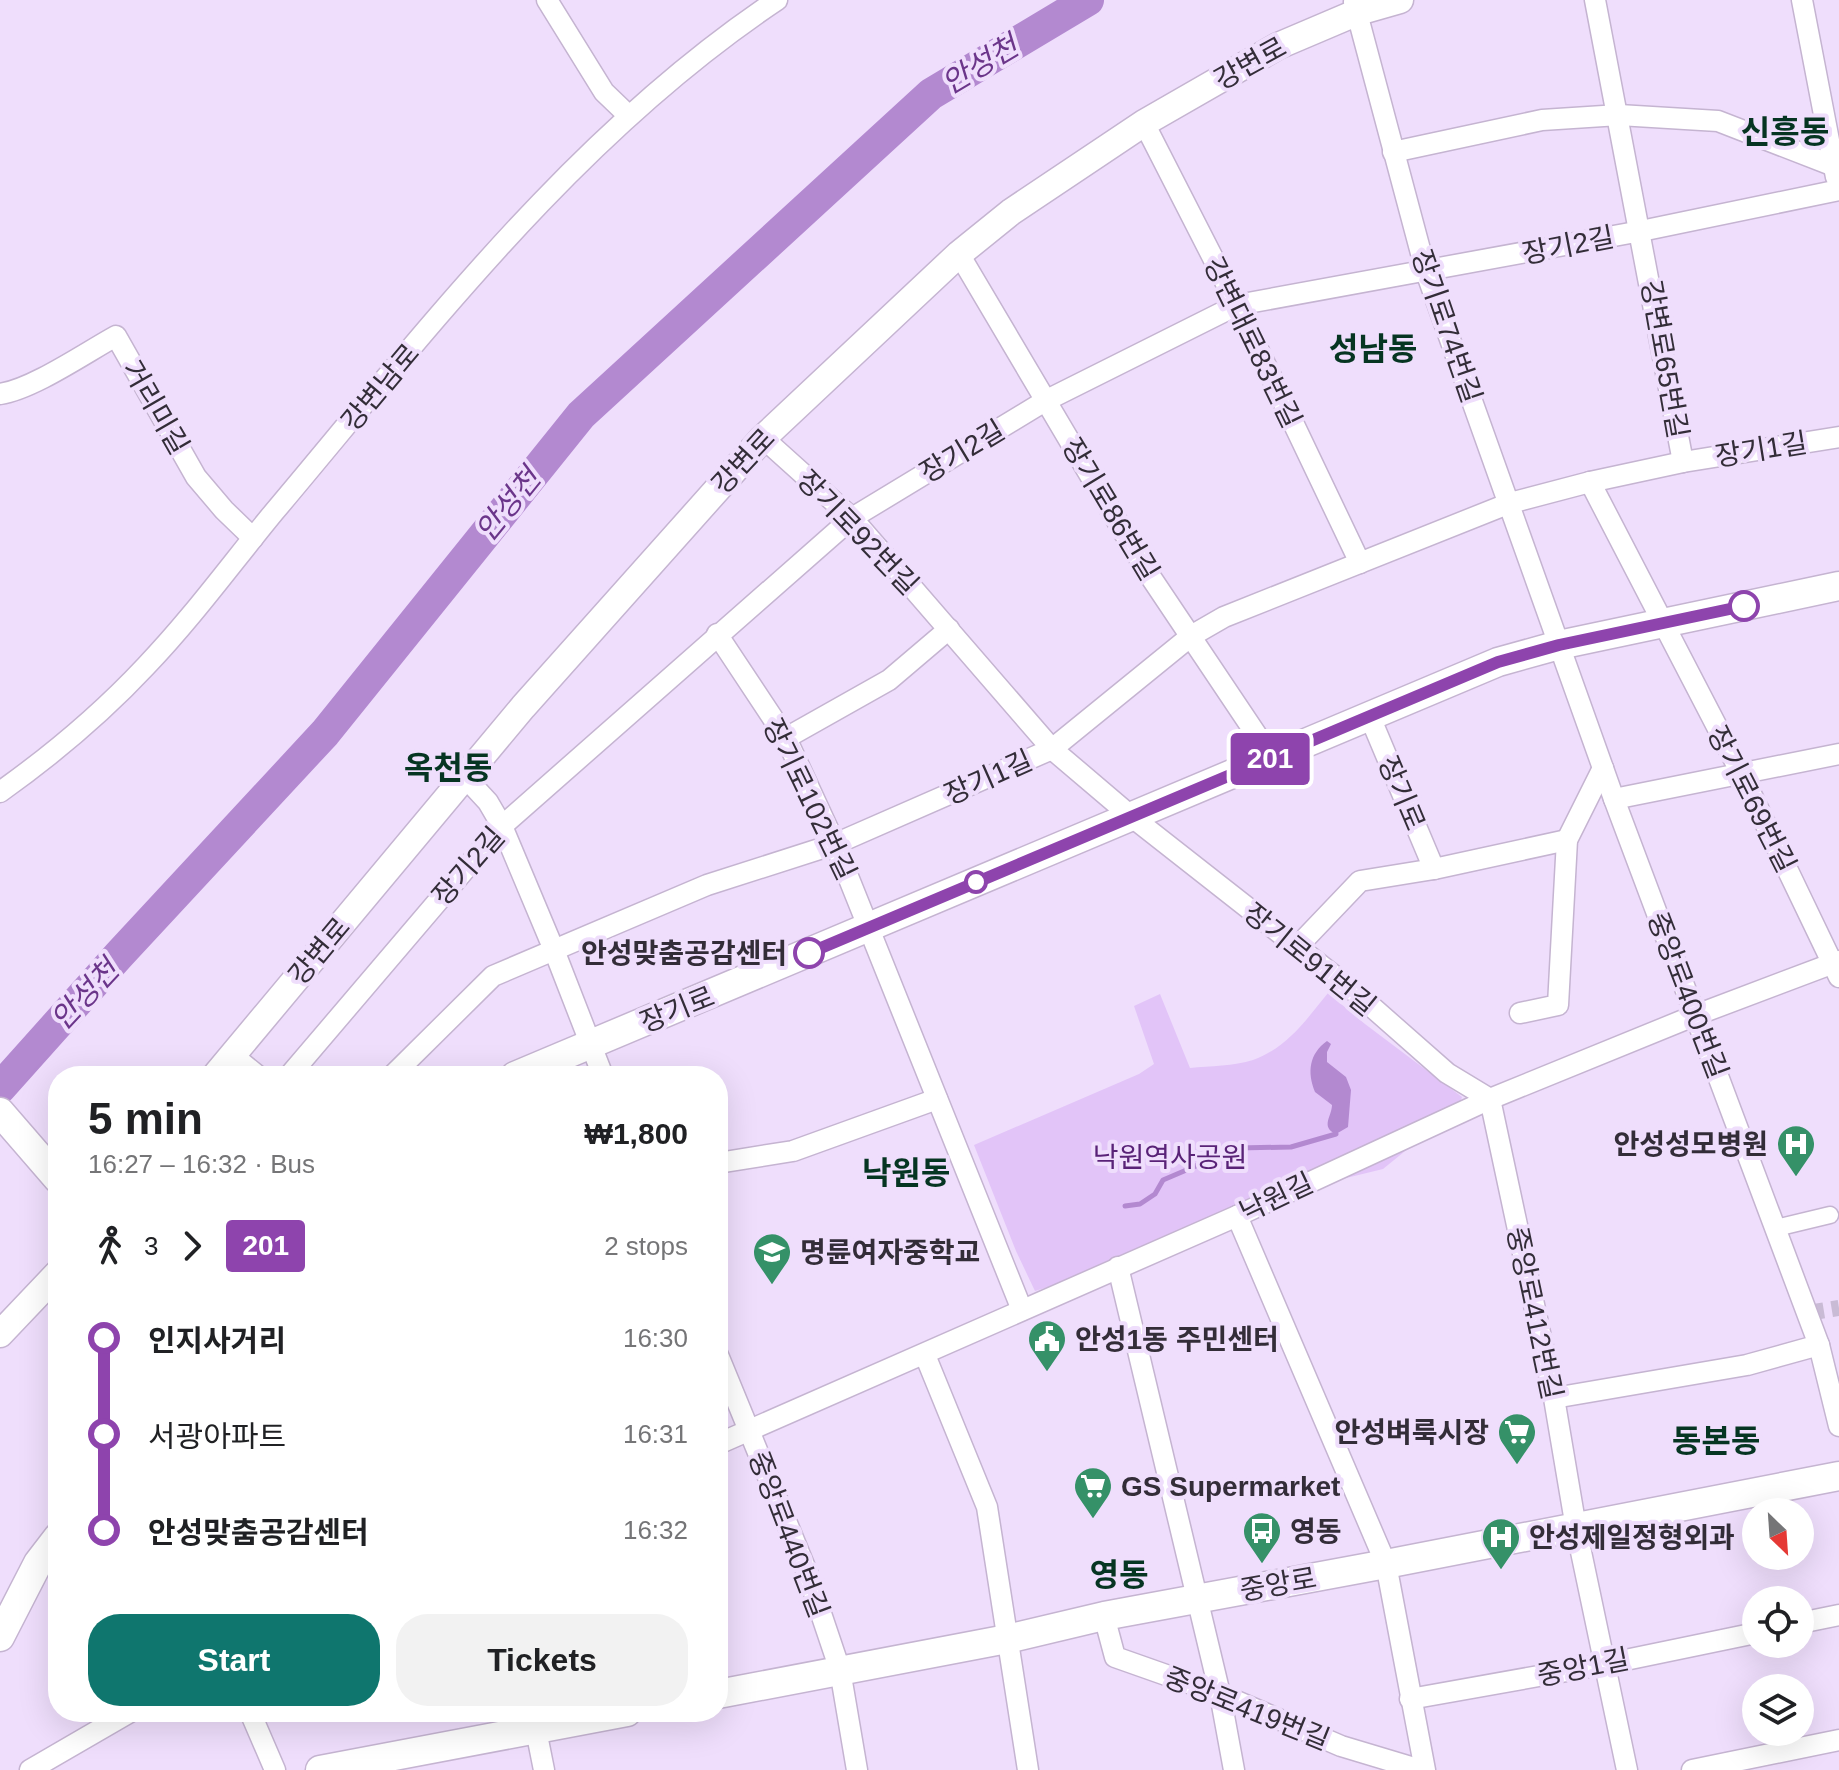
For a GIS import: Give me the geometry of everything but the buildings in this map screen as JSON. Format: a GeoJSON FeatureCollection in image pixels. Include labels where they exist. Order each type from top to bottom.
{"type":"FeatureCollection","features":[{"type":"Feature","properties":{"kind":"main road","name":"장기로"},"geometry":{"type":"LineString","coordinates":[[539,1066],[1498,662],[1559,645],[1839,586]]}},
{"type":"Feature","properties":{"kind":"main road"},"geometry":{"type":"LineString","coordinates":[[0,1112],[48,1167]]}},
{"type":"Feature","properties":{"kind":"main road","name":"중앙로"},"geometry":{"type":"LineString","coordinates":[[728,1692],[1007,1639],[1104,1616],[1839,1476]]}},
{"type":"Feature","properties":{"kind":"main road"},"geometry":{"type":"LineString","coordinates":[[0,1637],[38,1563],[48,1550]]}},
{"type":"Feature","properties":{"kind":"main road"},"geometry":{"type":"LineString","coordinates":[[320,1770],[528,1722]]}},
{"type":"Feature","properties":{"kind":"street"},"geometry":{"type":"LineString","coordinates":[[547,0],[604,92],[629,116]]}},
{"type":"Feature","properties":{"kind":"street","name":"강변남로"},"geometry":{"type":"LineString","coordinates":[[0,792],[52,755],[146,665],[509,235],[629,116],[722,40],[777,0]]}},
{"type":"Feature","properties":{"kind":"street","name":"강변로"},"geometry":{"type":"LineString","coordinates":[[222,1066],[464,776],[763,438],[959,254],[1011,212],[1144,123],[1355,4],[1400,0]]}},
{"type":"Feature","properties":{"kind":"street","name":"강변로65번길"},"geometry":{"type":"LineString","coordinates":[[1595,0],[1683,462]]}},
{"type":"Feature","properties":{"kind":"street"},"geometry":{"type":"LineString","coordinates":[[1802,0],[1839,192]]}},
{"type":"Feature","properties":{"kind":"street","name":"장기로74번길"},"geometry":{"type":"LineString","coordinates":[[1355,4],[1426,272],[1559,645]]}},
{"type":"Feature","properties":{"kind":"street"},"geometry":{"type":"LineString","coordinates":[[1393,152],[1542,120],[1619,115],[1718,121],[1834,166]]}},
{"type":"Feature","properties":{"kind":"street","name":"강변대로83번길"},"geometry":{"type":"LineString","coordinates":[[1144,123],[1237,305],[1360,563]]}},
{"type":"Feature","properties":{"kind":"street","name":"장기2길"},"geometry":{"type":"LineString","coordinates":[[298,1066],[502,826],[717,634],[852,518],[1045,401],[1237,305],[1426,272],[1839,192]]}},
{"type":"Feature","properties":{"kind":"street","name":"장기로86번길"},"geometry":{"type":"LineString","coordinates":[[959,254],[1146,570],[1272,758]]}},
{"type":"Feature","properties":{"kind":"street","name":"거리미길"},"geometry":{"type":"LineString","coordinates":[[0,394],[33,382],[116,336],[196,477],[253,538]]}},
{"type":"Feature","properties":{"kind":"street","name":"장기1길"},"geometry":{"type":"LineString","coordinates":[[402,1066],[493,976],[707,885],[835,844],[1052,749],[1191,636],[1224,617],[1510,503],[1683,462],[1839,437]]}},
{"type":"Feature","properties":{"kind":"street","name":"장기로92번길"},"geometry":{"type":"LineString","coordinates":[[763,438],[852,518],[1052,749],[1132,817]]}},
{"type":"Feature","properties":{"kind":"street"},"geometry":{"type":"LineString","coordinates":[[1590,482],[1661,623]]}},
{"type":"Feature","properties":{"kind":"street","name":"장기로69번길"},"geometry":{"type":"LineString","coordinates":[[1661,623],[1742,775],[1837,966]]}},
{"type":"Feature","properties":{"kind":"street"},"geometry":{"type":"LineString","coordinates":[[786,738],[889,680],[949,629]]}},
{"type":"Feature","properties":{"kind":"street","name":"장기로102번길"},"geometry":{"type":"LineString","coordinates":[[717,634],[786,738],[835,844],[1022,1310]]}},
{"type":"Feature","properties":{"kind":"street","name":"중앙로400번길"},"geometry":{"type":"LineString","coordinates":[[1559,645],[1819,1345],[1839,1426]]}},
{"type":"Feature","properties":{"kind":"street","name":"장기로"},"geometry":{"type":"LineString","coordinates":[[1370,717],[1434,869]]}},
{"type":"Feature","properties":{"kind":"street"},"geometry":{"type":"LineString","coordinates":[[1614,799],[1839,754]]}},
{"type":"Feature","properties":{"kind":"street"},"geometry":{"type":"LineString","coordinates":[[1520,1013],[1558,1005],[1567,840],[1603,768]]}},
{"type":"Feature","properties":{"kind":"street"},"geometry":{"type":"LineString","coordinates":[[464,776],[488,802],[502,826],[599,1066]]}},
{"type":"Feature","properties":{"kind":"street","name":"장기로91번길"},"geometry":{"type":"LineString","coordinates":[[1132,817],[1355,992],[1447,1073],[1490,1099]]}},
{"type":"Feature","properties":{"kind":"street"},"geometry":{"type":"LineString","coordinates":[[1297,947],[1360,881],[1434,869],[1567,840]]}},
{"type":"Feature","properties":{"kind":"street","name":"낙원길"},"geometry":{"type":"LineString","coordinates":[[728,1439],[1237,1216],[1490,1099],[1696,1015],[1837,966]]}},
{"type":"Feature","properties":{"kind":"street"},"geometry":{"type":"LineString","coordinates":[[231,1054],[246,1066]]}},
{"type":"Feature","properties":{"kind":"street"},"geometry":{"type":"LineString","coordinates":[[728,1161],[793,1151],[937,1099]]}},
{"type":"Feature","properties":{"kind":"street","name":"중앙로412번길"},"geometry":{"type":"LineString","coordinates":[[1490,1099],[1554,1398],[1576,1528],[1627,1770]]}},
{"type":"Feature","properties":{"kind":"street"},"geometry":{"type":"LineString","coordinates":[[1776,1228],[1830,1215]]}},
{"type":"Feature","properties":{"kind":"street","name":"중앙로419번길"},"geometry":{"type":"LineString","coordinates":[[1104,1616],[1115,1657],[1220,1694],[1341,1746],[1423,1770],[1386,1564],[1237,1216]]}},
{"type":"Feature","properties":{"kind":"street"},"geometry":{"type":"LineString","coordinates":[[1118,1267],[1220,1694],[1234,1770]]}},
{"type":"Feature","properties":{"kind":"street"},"geometry":{"type":"LineString","coordinates":[[0,1334],[48,1284]]}},
{"type":"Feature","properties":{"kind":"street"},"geometry":{"type":"LineString","coordinates":[[1554,1398],[1747,1365],[1819,1345]]}},
{"type":"Feature","properties":{"kind":"street"},"geometry":{"type":"LineString","coordinates":[[925,1355],[987,1507],[1028,1770]]}},
{"type":"Feature","properties":{"kind":"street","name":"중앙로440번길"},"geometry":{"type":"LineString","coordinates":[[728,1379],[807,1572],[840,1670],[857,1770]]}},
{"type":"Feature","properties":{"kind":"street"},"geometry":{"type":"LineString","coordinates":[[1814,1620],[1839,1615]]}},
{"type":"Feature","properties":{"kind":"street","name":"중앙1길"},"geometry":{"type":"LineString","coordinates":[[1410,1699],[1742,1636]]}},
{"type":"Feature","properties":{"kind":"street"},"geometry":{"type":"LineString","coordinates":[[30,1770],[113,1722]]}},
{"type":"Feature","properties":{"kind":"street"},"geometry":{"type":"LineString","coordinates":[[254,1722],[275,1770]]}},
{"type":"Feature","properties":{"kind":"street"},"geometry":{"type":"LineString","coordinates":[[532,1722],[544,1770]]}},
{"type":"Feature","properties":{"kind":"street"},"geometry":{"type":"LineString","coordinates":[[1692,1770],[1839,1740]]}},
{"type":"Feature","properties":{"kind":"green space","name":"낙원역사공원"},"geometry":{"type":"Polygon","coordinates":[[[1328,993],[1462,1097],[1458,1108],[1383,1169],[1342,1179],[1207,1237],[1035,1291],[974,1145],[1139,1074],[1154,1064],[1134,1006],[1160,994],[1190,1068],[1238,1064],[1265,1055],[1295,1032],[1328,993]]]}},
{"type":"Feature","properties":{"kind":"shaded area"},"geometry":{"type":"Polygon","coordinates":[[[1327,1041],[1331,1044],[1327,1062],[1346,1077],[1351,1090],[1348,1127],[1336,1134],[1328,1125],[1332,1105],[1315,1092],[1311,1077],[1313,1058],[1327,1041]]]}},
{"type":"Feature","properties":{"kind":"waterway","name":"안성천"},"geometry":{"type":"LineString","coordinates":[[0,1088],[325,733],[581,415],[931,94],[1088,0]]}},
{"type":"Feature","properties":{"kind":"waterway"},"geometry":{"type":"LineString","coordinates":[[1125,1206],[1140,1204],[1155,1194],[1163,1180],[1238,1148],[1291,1147],[1336,1134]]}},
{"type":"Feature","properties":{"kind":"tunnel"},"geometry":{"type":"LineString","coordinates":[[1808,1313],[1839,1308]]}},
{"type":"Feature","properties":{"kind":"bus line","name":"201"},"geometry":{"type":"LineString","coordinates":[[809,953],[1498,662],[1559,645],[1744,606]]}},
{"type":"Feature","properties":{"kind":"place","name":"안성맞춤공감센터"},"geometry":{"type":"Point","coordinates":[809,953]}},
{"type":"Feature","properties":{"kind":"place","name":"안성성모병원"},"geometry":{"type":"Point","coordinates":[1796,1178]}},
{"type":"Feature","properties":{"kind":"place","name":"명륜여자중학교"},"geometry":{"type":"Point","coordinates":[772,1286]}},
{"type":"Feature","properties":{"kind":"place","name":"안성1동 주민센터"},"geometry":{"type":"Point","coordinates":[1047,1373]}},
{"type":"Feature","properties":{"kind":"place","name":"안성벼룩시장"},"geometry":{"type":"Point","coordinates":[1517,1466]}},
{"type":"Feature","properties":{"kind":"place","name":"GS Supermarket"},"geometry":{"type":"Point","coordinates":[1093,1520]}},
{"type":"Feature","properties":{"kind":"place","name":"영동"},"geometry":{"type":"Point","coordinates":[1262,1565]}},
{"type":"Feature","properties":{"kind":"place","name":"안성제일정형외과"},"geometry":{"type":"Point","coordinates":[1501,1571]}},
{"type":"Feature","properties":{"kind":"district","name":"신흥동"},"geometry":{"type":"Point","coordinates":[1785,132]}},
{"type":"Feature","properties":{"kind":"district","name":"성남동"},"geometry":{"type":"Point","coordinates":[1373,349]}},
{"type":"Feature","properties":{"kind":"district","name":"옥천동"},"geometry":{"type":"Point","coordinates":[448,768]}},
{"type":"Feature","properties":{"kind":"district","name":"낙원동"},"geometry":{"type":"Point","coordinates":[906,1173]}},
{"type":"Feature","properties":{"kind":"district","name":"동본동"},"geometry":{"type":"Point","coordinates":[1716,1441]}},
{"type":"Feature","properties":{"kind":"district","name":"영동"},"geometry":{"type":"Point","coordinates":[1119,1575]}}]}
